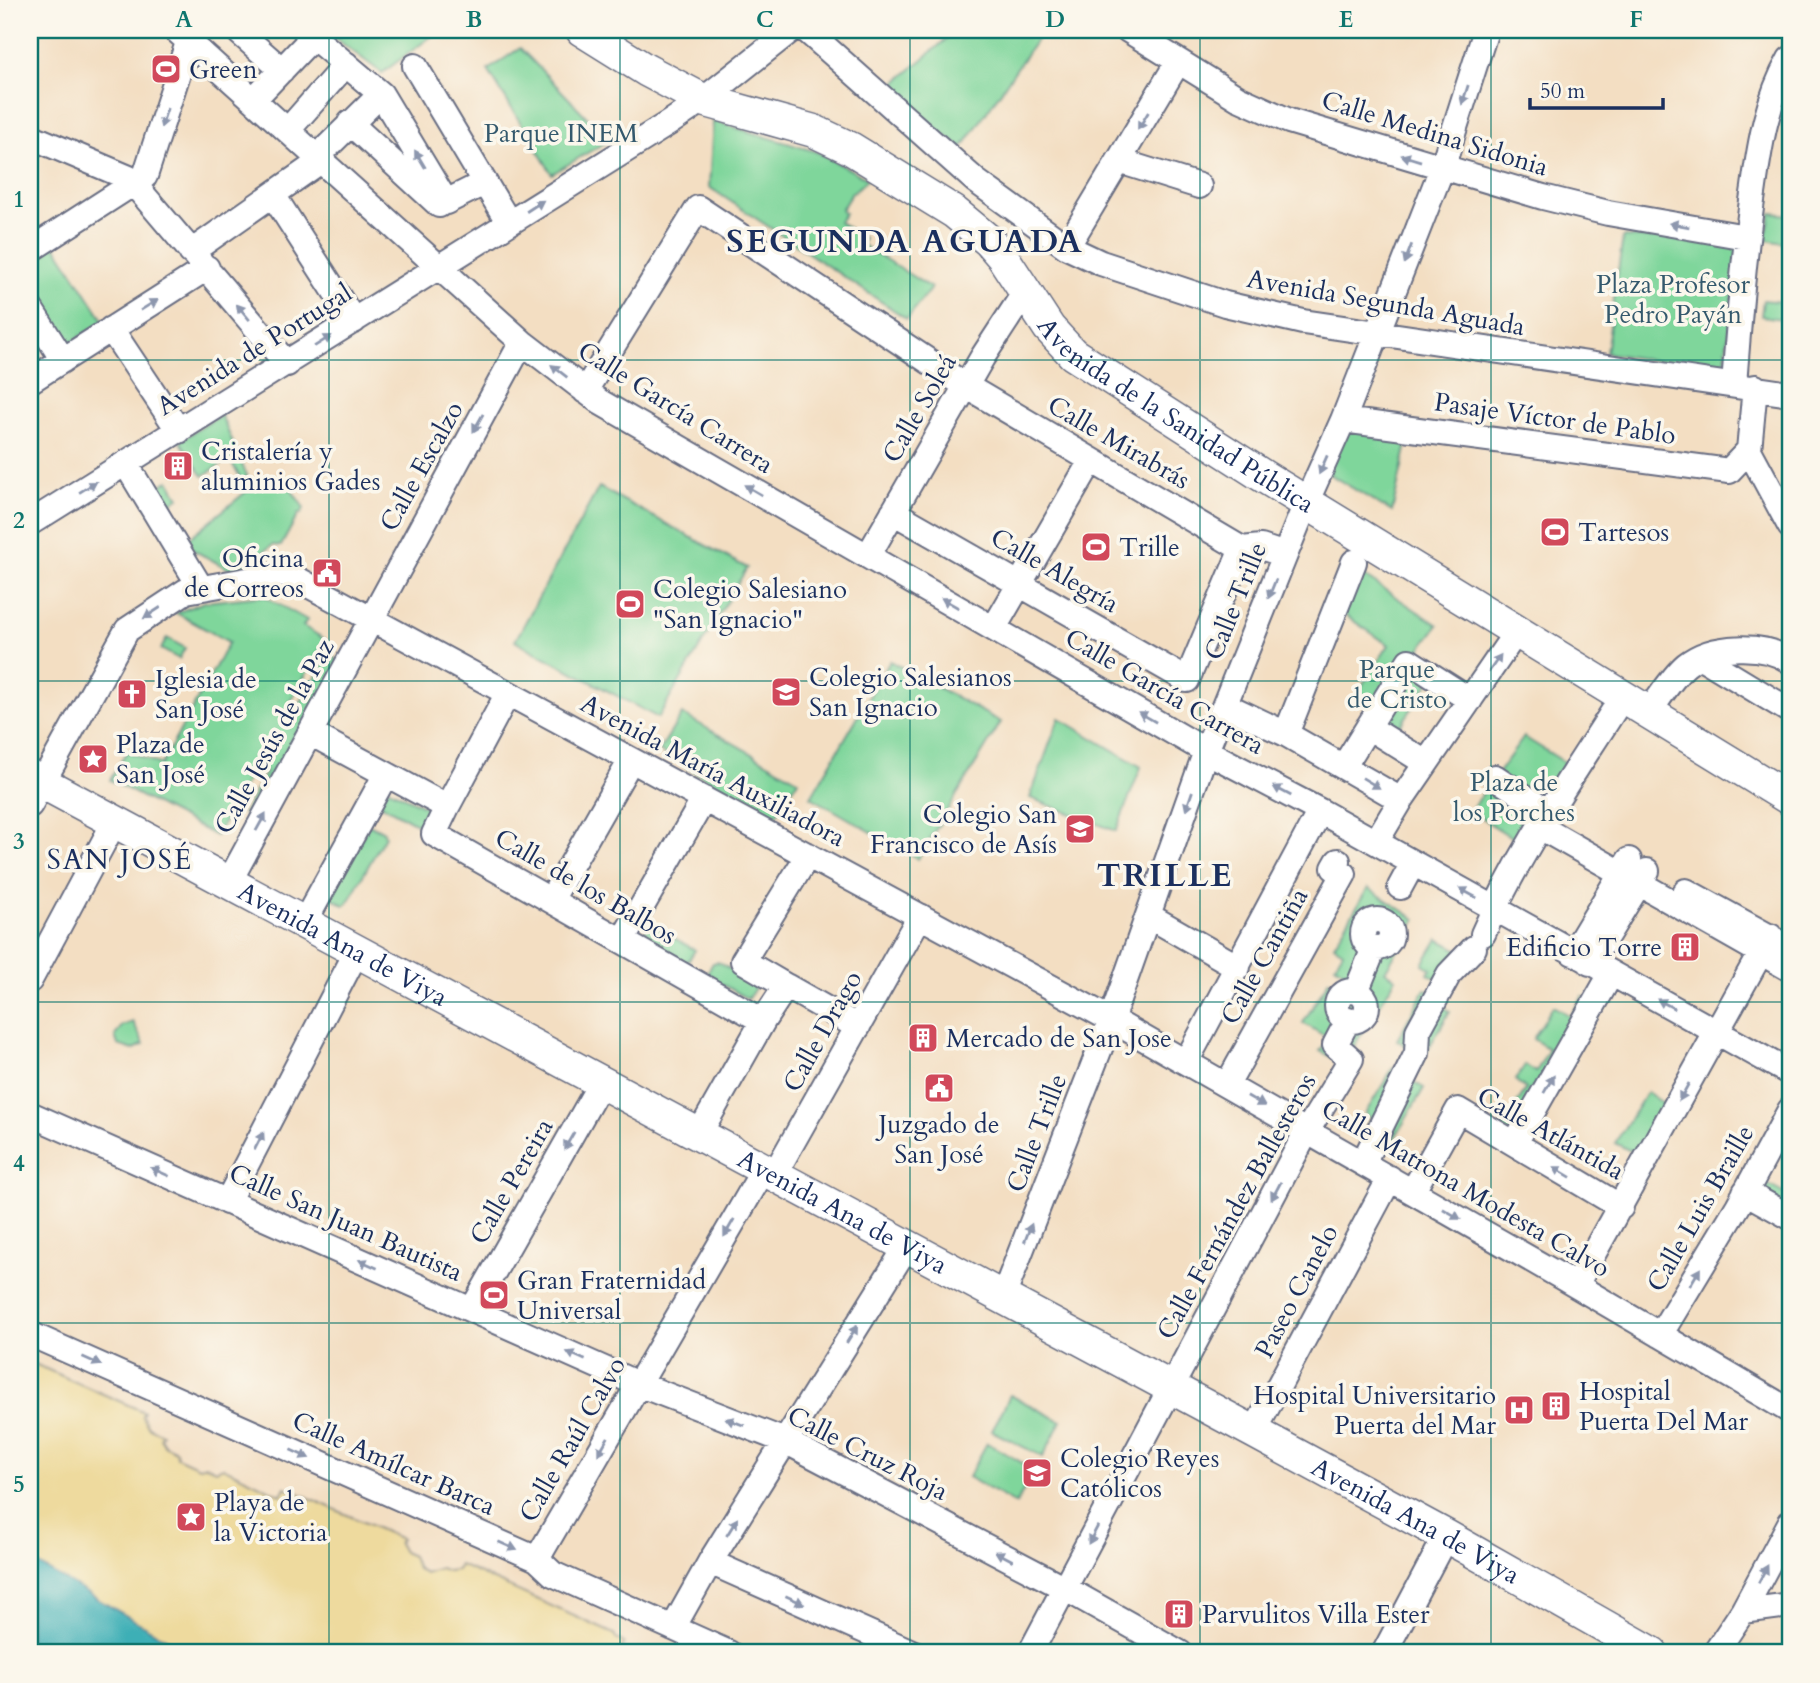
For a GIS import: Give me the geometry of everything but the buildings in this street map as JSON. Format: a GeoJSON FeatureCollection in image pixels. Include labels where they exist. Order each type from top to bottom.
{"type":"FeatureCollection","features":[{"type":"Feature","properties":{"kind":"main road","name":"Avenida de la Sanidad Pública"},"geometry":{"type":"LineString","coordinates":[[582,30],[646,70],[703,100],[814,131],[850,148],[954,212],[976,229],[1002,256],[1049,328],[1073,354],[1306,503],[1790,799]]}},
{"type":"Feature","properties":{"kind":"main road","name":"Avenida Ana de Viya"},"geometry":{"type":"LineString","coordinates":[[34,788],[115,821],[356,953],[1254,1432],[1653,1653]]}},
{"type":"Feature","properties":{"kind":"street"},"geometry":{"type":"LineString","coordinates":[[241,30],[240,33],[282,70]]}},
{"type":"Feature","properties":{"kind":"street","name":"Avenida de Portugal"},"geometry":{"type":"LineString","coordinates":[[30,523],[287,364],[703,100],[791,30]]}},
{"type":"Feature","properties":{"kind":"street","name":"Avenida Segunda Aguada"},"geometry":{"type":"LineString","coordinates":[[806,30],[976,181],[1067,247],[1101,263],[1225,304],[1303,322],[1790,394]]}},
{"type":"Feature","properties":{"kind":"street","name":"Calle Medina Sidonia"},"geometry":{"type":"LineString","coordinates":[[1128,30],[1238,99],[1289,121],[1543,197],[1746,237]]}},
{"type":"Feature","properties":{"kind":"street","name":"Calle Trille"},"geometry":{"type":"LineString","coordinates":[[1003,1297],[1111,1020],[1206,751],[1306,503],[1343,420],[1442,168],[1486,30]]}},
{"type":"Feature","properties":{"kind":"street"},"geometry":{"type":"LineString","coordinates":[[30,250],[145,176],[185,33]]}},
{"type":"Feature","properties":{"kind":"street","name":"Calle García Carrera"},"geometry":{"type":"LineString","coordinates":[[185,33],[522,342],[585,391],[1206,751],[1320,811],[1790,1073]]}},
{"type":"Feature","properties":{"kind":"street"},"geometry":{"type":"LineString","coordinates":[[254,99],[282,70],[309,34],[381,94],[446,202]]}},
{"type":"Feature","properties":{"kind":"street"},"geometry":{"type":"LineString","coordinates":[[1790,60],[1777,81],[1762,135],[1746,237],[1744,386],[1749,450],[1790,526]]}},
{"type":"Feature","properties":{"kind":"street"},"geometry":{"type":"LineString","coordinates":[[1067,247],[1178,62]]}},
{"type":"Feature","properties":{"kind":"street"},"geometry":{"type":"LineString","coordinates":[[288,130],[346,65]]}},
{"type":"Feature","properties":{"kind":"street"},"geometry":{"type":"LineString","coordinates":[[415,66],[509,223]]}},
{"type":"Feature","properties":{"kind":"street"},"geometry":{"type":"LineString","coordinates":[[30,381],[111,329],[199,260],[320,158],[350,122],[381,94]]}},
{"type":"Feature","properties":{"kind":"street"},"geometry":{"type":"LineString","coordinates":[[350,122],[438,205],[484,183]]}},
{"type":"Feature","properties":{"kind":"street"},"geometry":{"type":"LineString","coordinates":[[30,136],[129,178],[287,364]]}},
{"type":"Feature","properties":{"kind":"street"},"geometry":{"type":"LineString","coordinates":[[1119,161],[1199,186]]}},
{"type":"Feature","properties":{"kind":"street"},"geometry":{"type":"LineString","coordinates":[[273,195],[354,321]]}},
{"type":"Feature","properties":{"kind":"street","name":"Calle Mirabrás"},"geometry":{"type":"LineString","coordinates":[[585,391],[687,230],[698,208],[966,386],[1242,549]]}},
{"type":"Feature","properties":{"kind":"street","name":"Calle Soleá"},"geometry":{"type":"LineString","coordinates":[[868,556],[966,386],[1025,292]]}},
{"type":"Feature","properties":{"kind":"street"},"geometry":{"type":"LineString","coordinates":[[30,309],[62,360]]}},
{"type":"Feature","properties":{"kind":"street"},"geometry":{"type":"LineString","coordinates":[[111,329],[179,431]]}},
{"type":"Feature","properties":{"kind":"street","name":"Calle Escalzo"},"geometry":{"type":"LineString","coordinates":[[372,619],[522,342]]}},
{"type":"Feature","properties":{"kind":"street","name":"Pasaje Víctor de Pablo"},"geometry":{"type":"LineString","coordinates":[[1343,420],[1729,471],[1749,450]]}},
{"type":"Feature","properties":{"kind":"street"},"geometry":{"type":"LineString","coordinates":[[994,628],[1091,461]]}},
{"type":"Feature","properties":{"kind":"street"},"geometry":{"type":"LineString","coordinates":[[34,788],[127,630],[186,591],[201,588],[126,464]]}},
{"type":"Feature","properties":{"kind":"street","name":"Calle Alegría"},"geometry":{"type":"LineString","coordinates":[[893,512],[1187,680],[1242,549]]}},
{"type":"Feature","properties":{"kind":"street"},"geometry":{"type":"LineString","coordinates":[[1242,549],[1261,547],[1285,555]]}},
{"type":"Feature","properties":{"kind":"street"},"geometry":{"type":"LineString","coordinates":[[1286,734],[1354,562]]}},
{"type":"Feature","properties":{"kind":"street","name":"Avenida María Auxiliadora"},"geometry":{"type":"LineString","coordinates":[[201,588],[286,573],[1111,1020]]}},
{"type":"Feature","properties":{"kind":"street","name":"Calle Jesús de la Paz"},"geometry":{"type":"LineString","coordinates":[[229,882],[372,619]]}},
{"type":"Feature","properties":{"kind":"street"},"geometry":{"type":"LineString","coordinates":[[1371,840],[1517,631]]}},
{"type":"Feature","properties":{"kind":"street"},"geometry":{"type":"LineString","coordinates":[[1363,1163],[1417,1053],[1418,1031],[1449,974],[1478,941],[1543,816],[1636,704],[1686,665],[1711,651],[1751,649],[1780,654],[1790,661]]}},
{"type":"Feature","properties":{"kind":"street"},"geometry":{"type":"LineString","coordinates":[[1701,657],[1790,711]]}},
{"type":"Feature","properties":{"kind":"street"},"geometry":{"type":"LineString","coordinates":[[1344,766],[1409,661],[1469,699]]}},
{"type":"Feature","properties":{"kind":"street"},"geometry":{"type":"LineString","coordinates":[[310,733],[447,807],[508,693]]}},
{"type":"Feature","properties":{"kind":"street"},"geometry":{"type":"LineString","coordinates":[[1225,705],[1286,734],[1401,800]]}},
{"type":"Feature","properties":{"kind":"street"},"geometry":{"type":"LineString","coordinates":[[1368,727],[1426,764]]}},
{"type":"Feature","properties":{"kind":"street"},"geometry":{"type":"LineString","coordinates":[[551,900],[631,760]]}},
{"type":"Feature","properties":{"kind":"street"},"geometry":{"type":"LineString","coordinates":[[304,923],[386,774]]}},
{"type":"Feature","properties":{"kind":"street"},"geometry":{"type":"LineString","coordinates":[[1495,777],[1543,816],[1634,871],[1765,942],[1790,969]]}},
{"type":"Feature","properties":{"kind":"street"},"geometry":{"type":"LineString","coordinates":[[622,941],[704,799]]}},
{"type":"Feature","properties":{"kind":"street","name":"Calle de los Balbos"},"geometry":{"type":"LineString","coordinates":[[447,807],[434,834],[763,1021]]}},
{"type":"Feature","properties":{"kind":"street"},"geometry":{"type":"LineString","coordinates":[[1186,1062],[1320,811]]}},
{"type":"Feature","properties":{"kind":"street"},"geometry":{"type":"LineString","coordinates":[[30,980],[115,821]]}},
{"type":"Feature","properties":{"kind":"street","name":"Calle Cantiña"},"geometry":{"type":"LineString","coordinates":[[1227,1085],[1344,874],[1334,868],[1348,844],[1359,851],[1371,840]]}},
{"type":"Feature","properties":{"kind":"street"},"geometry":{"type":"LineString","coordinates":[[808,855],[743,961],[858,1027]]}},
{"type":"Feature","properties":{"kind":"street","name":"Calle Fernández Ballesteros"},"geometry":{"type":"LineString","coordinates":[[1030,1653],[1307,1131],[1351,1059],[1335,1045],[1348,1020],[1361,1018],[1366,1010],[1366,1001],[1356,992],[1374,948],[1382,947],[1391,937],[1392,905],[1413,863]]}},
{"type":"Feature","properties":{"kind":"street"},"geometry":{"type":"LineString","coordinates":[[1515,1143],[1634,871]]}},
{"type":"Feature","properties":{"kind":"street","name":"Calle Drago"},"geometry":{"type":"LineString","coordinates":[[769,1172],[858,1027],[920,916]]}},
{"type":"Feature","properties":{"kind":"street"},"geometry":{"type":"LineString","coordinates":[[1149,916],[1238,967]]}},
{"type":"Feature","properties":{"kind":"street"},"geometry":{"type":"LineString","coordinates":[[1576,1285],[1621,1207],[1710,1028],[1765,942]]}},
{"type":"Feature","properties":{"kind":"street"},"geometry":{"type":"LineString","coordinates":[[227,1202],[356,953]]}},
{"type":"Feature","properties":{"kind":"street"},"geometry":{"type":"LineString","coordinates":[[699,1134],[786,986]]}},
{"type":"Feature","properties":{"kind":"street","name":"Calle Matrona Modesta Calvo"},"geometry":{"type":"LineString","coordinates":[[1111,1020],[1413,1191],[1790,1411]]}},
{"type":"Feature","properties":{"kind":"street","name":"Calle Pereira"},"geometry":{"type":"LineString","coordinates":[[472,1310],[602,1082]]}},
{"type":"Feature","properties":{"kind":"street","name":"Calle Atlántida"},"geometry":{"type":"LineString","coordinates":[[1413,1191],[1458,1110],[1621,1207]]}},
{"type":"Feature","properties":{"kind":"street","name":"Calle Luis Braille"},"geometry":{"type":"LineString","coordinates":[[1660,1335],[1790,1111]]}},
{"type":"Feature","properties":{"kind":"street","name":"Calle San Juan Bautista"},"geometry":{"type":"LineString","coordinates":[[30,1114],[638,1384]]}},
{"type":"Feature","properties":{"kind":"street","name":"Calle Raúl Calvo"},"geometry":{"type":"LineString","coordinates":[[537,1559],[638,1384],[769,1172]]}},
{"type":"Feature","properties":{"kind":"street","name":"Paseo Canelo"},"geometry":{"type":"LineString","coordinates":[[1254,1432],[1390,1178]]}},
{"type":"Feature","properties":{"kind":"street"},"geometry":{"type":"LineString","coordinates":[[1745,1192],[1790,1217]]}},
{"type":"Feature","properties":{"kind":"street"},"geometry":{"type":"LineString","coordinates":[[674,1628],[710,1562],[906,1246]]}},
{"type":"Feature","properties":{"kind":"street","name":"Calle Amílcar Barca"},"geometry":{"type":"LineString","coordinates":[[30,1334],[537,1559],[553,1574],[729,1653]]}},
{"type":"Feature","properties":{"kind":"street","name":"Calle Cruz Roja"},"geometry":{"type":"LineString","coordinates":[[638,1384],[786,1441],[1064,1588],[1180,1653]]}},
{"type":"Feature","properties":{"kind":"street"},"geometry":{"type":"LineString","coordinates":[[1715,1653],[1743,1611],[1790,1523]]}},
{"type":"Feature","properties":{"kind":"street"},"geometry":{"type":"LineString","coordinates":[[1384,1653],[1446,1536]]}},
{"type":"Feature","properties":{"kind":"street"},"geometry":{"type":"LineString","coordinates":[[710,1562],[914,1653]]}},
{"type":"Feature","properties":{"kind":"street"},"geometry":{"type":"LineString","coordinates":[[1743,1611],[1790,1605]]}},
{"type":"Feature","properties":{"kind":"green space"},"geometry":{"type":"Polygon","coordinates":[[[324,30],[440,30],[382,73],[324,30]]]}},
{"type":"Feature","properties":{"kind":"green space"},"geometry":{"type":"Polygon","coordinates":[[[957,30],[1043,30],[962,148],[887,92],[957,30]]]}},
{"type":"Feature","properties":{"kind":"green space","name":"Parque INEM"},"geometry":{"type":"Polygon","coordinates":[[[520,48],[609,140],[552,174],[488,70],[520,48]]]}},
{"type":"Feature","properties":{"kind":"green space"},"geometry":{"type":"Polygon","coordinates":[[[713,121],[817,152],[868,179],[851,194],[841,210],[845,213],[839,222],[864,238],[861,244],[931,288],[907,319],[709,187],[713,121]]]}},
{"type":"Feature","properties":{"kind":"green space"},"geometry":{"type":"Polygon","coordinates":[[[1771,213],[1790,215],[1790,244],[1765,240],[1771,213]]]}},
{"type":"Feature","properties":{"kind":"green space","name":"Plaza Profesor Pedro Payán"},"geometry":{"type":"Polygon","coordinates":[[[1623,237],[1725,239],[1738,248],[1724,371],[1606,353],[1623,237]]]}},
{"type":"Feature","properties":{"kind":"green space"},"geometry":{"type":"Polygon","coordinates":[[[53,242],[104,321],[69,344],[30,283],[30,255],[53,242]]]}},
{"type":"Feature","properties":{"kind":"green space"},"geometry":{"type":"Polygon","coordinates":[[[1763,300],[1790,303],[1790,320],[1761,316],[1763,300]]]}},
{"type":"Feature","properties":{"kind":"green space"},"geometry":{"type":"Polygon","coordinates":[[[221,415],[247,476],[241,480],[230,459],[203,476],[180,441],[221,415]]]}},
{"type":"Feature","properties":{"kind":"green space"},"geometry":{"type":"Polygon","coordinates":[[[1348,424],[1409,435],[1392,512],[1326,472],[1348,424]]]}},
{"type":"Feature","properties":{"kind":"green space"},"geometry":{"type":"Polygon","coordinates":[[[169,480],[179,498],[160,510],[149,494],[169,480]]]}},
{"type":"Feature","properties":{"kind":"green space"},"geometry":{"type":"Polygon","coordinates":[[[286,482],[304,508],[281,546],[273,545],[234,572],[182,544],[247,491],[286,482]]]}},
{"type":"Feature","properties":{"kind":"green space","name":"Colegio Salesiano \"San Ignacio\""},"geometry":{"type":"Polygon","coordinates":[[[599,487],[747,568],[658,718],[515,641],[599,487]]]}},
{"type":"Feature","properties":{"kind":"green space","name":"Parque de Cristo"},"geometry":{"type":"Polygon","coordinates":[[[1343,562],[1438,625],[1415,656],[1437,671],[1390,741],[1378,704],[1358,691],[1389,645],[1330,605],[1343,562]]]}},
{"type":"Feature","properties":{"kind":"green space"},"geometry":{"type":"Polygon","coordinates":[[[264,596],[307,620],[303,626],[326,640],[290,702],[299,705],[329,655],[341,662],[254,820],[243,814],[266,771],[256,764],[216,836],[110,780],[127,751],[161,765],[229,642],[176,613],[204,602],[264,596]]]}},
{"type":"Feature","properties":{"kind":"green space"},"geometry":{"type":"Polygon","coordinates":[[[167,638],[185,648],[179,659],[161,649],[167,638]]]}},
{"type":"Feature","properties":{"kind":"green space"},"geometry":{"type":"Polygon","coordinates":[[[890,661],[1001,722],[918,859],[811,797],[890,661]]]}},
{"type":"Feature","properties":{"kind":"green space"},"geometry":{"type":"Polygon","coordinates":[[[682,714],[798,780],[777,814],[771,817],[659,751],[682,714]]]}},
{"type":"Feature","properties":{"kind":"green space"},"geometry":{"type":"Polygon","coordinates":[[[1059,718],[1141,767],[1116,831],[1030,798],[1059,718]]]}},
{"type":"Feature","properties":{"kind":"green space","name":"Plaza de los Porches"},"geometry":{"type":"Polygon","coordinates":[[[1524,737],[1569,765],[1516,840],[1470,811],[1524,737]]]}},
{"type":"Feature","properties":{"kind":"green space"},"geometry":{"type":"Polygon","coordinates":[[[387,788],[432,810],[433,814],[425,825],[422,827],[380,804],[387,788]]]}},
{"type":"Feature","properties":{"kind":"green space"},"geometry":{"type":"Polygon","coordinates":[[[369,824],[384,832],[385,836],[344,905],[329,896],[369,824]]]}},
{"type":"Feature","properties":{"kind":"green space"},"geometry":{"type":"Polygon","coordinates":[[[1368,888],[1416,919],[1385,971],[1396,978],[1343,1064],[1320,1051],[1328,1038],[1303,1023],[1329,980],[1339,986],[1347,973],[1335,965],[1343,951],[1334,945],[1368,888]]]}},
{"type":"Feature","properties":{"kind":"green space"},"geometry":{"type":"Polygon","coordinates":[[[650,924],[695,950],[685,966],[640,939],[650,924]]]}},
{"type":"Feature","properties":{"kind":"green space"},"geometry":{"type":"Polygon","coordinates":[[[1438,939],[1468,955],[1439,1004],[1450,1011],[1410,1080],[1424,1088],[1389,1148],[1363,1133],[1371,1118],[1365,1114],[1393,1068],[1397,1071],[1410,1049],[1397,1040],[1425,989],[1431,992],[1437,979],[1428,974],[1431,969],[1423,964],[1438,939]]]}},
{"type":"Feature","properties":{"kind":"green space"},"geometry":{"type":"Polygon","coordinates":[[[718,962],[754,983],[755,988],[748,999],[706,975],[713,963],[718,962]]]}},
{"type":"Feature","properties":{"kind":"green space"},"geometry":{"type":"Polygon","coordinates":[[[1583,996],[1591,1003],[1514,1134],[1501,1128],[1526,1089],[1515,1080],[1525,1065],[1536,1072],[1549,1049],[1533,1039],[1553,1006],[1570,1016],[1583,996]]]}},
{"type":"Feature","properties":{"kind":"green space"},"geometry":{"type":"Polygon","coordinates":[[[133,1022],[144,1044],[133,1050],[118,1045],[115,1036],[122,1026],[133,1022]]]}},
{"type":"Feature","properties":{"kind":"green space"},"geometry":{"type":"Polygon","coordinates":[[[1647,1092],[1667,1106],[1640,1156],[1615,1143],[1647,1092]]]}},
{"type":"Feature","properties":{"kind":"green space"},"geometry":{"type":"Polygon","coordinates":[[[1754,1177],[1790,1197],[1790,1235],[1738,1206],[1754,1177]]]}},
{"type":"Feature","properties":{"kind":"green space"},"geometry":{"type":"Polygon","coordinates":[[[1010,1395],[1061,1421],[1043,1457],[992,1431],[1010,1395]]]}},
{"type":"Feature","properties":{"kind":"green space"},"geometry":{"type":"Polygon","coordinates":[[[987,1443],[1035,1470],[1016,1504],[968,1477],[987,1443]]]}},
{"type":"Feature","properties":{"kind":"sand","name":"Playa de la Victoria"},"geometry":{"type":"Polygon","coordinates":[[[30,1362],[144,1412],[142,1415],[148,1427],[162,1434],[160,1438],[164,1445],[176,1451],[177,1457],[199,1467],[206,1465],[216,1470],[223,1467],[281,1495],[285,1487],[401,1539],[398,1543],[403,1552],[412,1556],[417,1569],[425,1573],[440,1568],[447,1571],[457,1570],[460,1565],[614,1634],[624,1643],[622,1648],[629,1653],[30,1653],[30,1362]]]}},
{"type":"Feature","properties":{"kind":"water"},"geometry":{"type":"Polygon","coordinates":[[[30,1560],[191,1653],[30,1653],[30,1560]]]}},
{"type":"Feature","properties":{"kind":"place","name":"Green"},"geometry":{"type":"Point","coordinates":[166,69]}},
{"type":"Feature","properties":{"kind":"place","name":"Cristalería y aluminios Gades"},"geometry":{"type":"Point","coordinates":[178,466]}},
{"type":"Feature","properties":{"kind":"place","name":"Tartesos"},"geometry":{"type":"Point","coordinates":[1555,532]}},
{"type":"Feature","properties":{"kind":"place","name":"Trille"},"geometry":{"type":"Point","coordinates":[1096,547]}},
{"type":"Feature","properties":{"kind":"place","name":"Oficina de Correos"},"geometry":{"type":"Point","coordinates":[327,573]}},
{"type":"Feature","properties":{"kind":"place","name":"Colegio Salesiano \"San Ignacio\""},"geometry":{"type":"Point","coordinates":[630,604]}},
{"type":"Feature","properties":{"kind":"place","name":"Colegio Salesianos San Ignacio"},"geometry":{"type":"Point","coordinates":[786,692]}},
{"type":"Feature","properties":{"kind":"place","name":"Iglesia de San José"},"geometry":{"type":"Point","coordinates":[132,694]}},
{"type":"Feature","properties":{"kind":"place","name":"Plaza de San José"},"geometry":{"type":"Point","coordinates":[93,759]}},
{"type":"Feature","properties":{"kind":"place","name":"Colegio San Francisco de Asís"},"geometry":{"type":"Point","coordinates":[1080,829]}},
{"type":"Feature","properties":{"kind":"place","name":"Edificio Torre"},"geometry":{"type":"Point","coordinates":[1685,947]}},
{"type":"Feature","properties":{"kind":"place","name":"Mercado de San Jose"},"geometry":{"type":"Point","coordinates":[923,1038]}},
{"type":"Feature","properties":{"kind":"place","name":"Juzgado de San José"},"geometry":{"type":"Point","coordinates":[939,1088]}},
{"type":"Feature","properties":{"kind":"place","name":"Gran Fraternidad Universal"},"geometry":{"type":"Point","coordinates":[494,1295]}},
{"type":"Feature","properties":{"kind":"place","name":"Hospital Puerta Del Mar"},"geometry":{"type":"Point","coordinates":[1556,1406]}},
{"type":"Feature","properties":{"kind":"place","name":"Hospital Universitario Puerta del Mar"},"geometry":{"type":"Point","coordinates":[1519,1410]}},
{"type":"Feature","properties":{"kind":"place","name":"Colegio Reyes Católicos"},"geometry":{"type":"Point","coordinates":[1037,1473]}},
{"type":"Feature","properties":{"kind":"place","name":"Playa de la Victoria"},"geometry":{"type":"Point","coordinates":[191,1517]}},
{"type":"Feature","properties":{"kind":"place","name":"Parvulitos Villa Ester"},"geometry":{"type":"Point","coordinates":[1179,1614]}},
{"type":"Feature","properties":{"kind":"district","name":"SEGUNDA AGUADA"},"geometry":{"type":"Point","coordinates":[905,240]}},
{"type":"Feature","properties":{"kind":"district","name":"SAN JOSÉ"},"geometry":{"type":"Point","coordinates":[120,859]}},
{"type":"Feature","properties":{"kind":"district","name":"TRILLE"},"geometry":{"type":"Point","coordinates":[1165,874]}}]}
